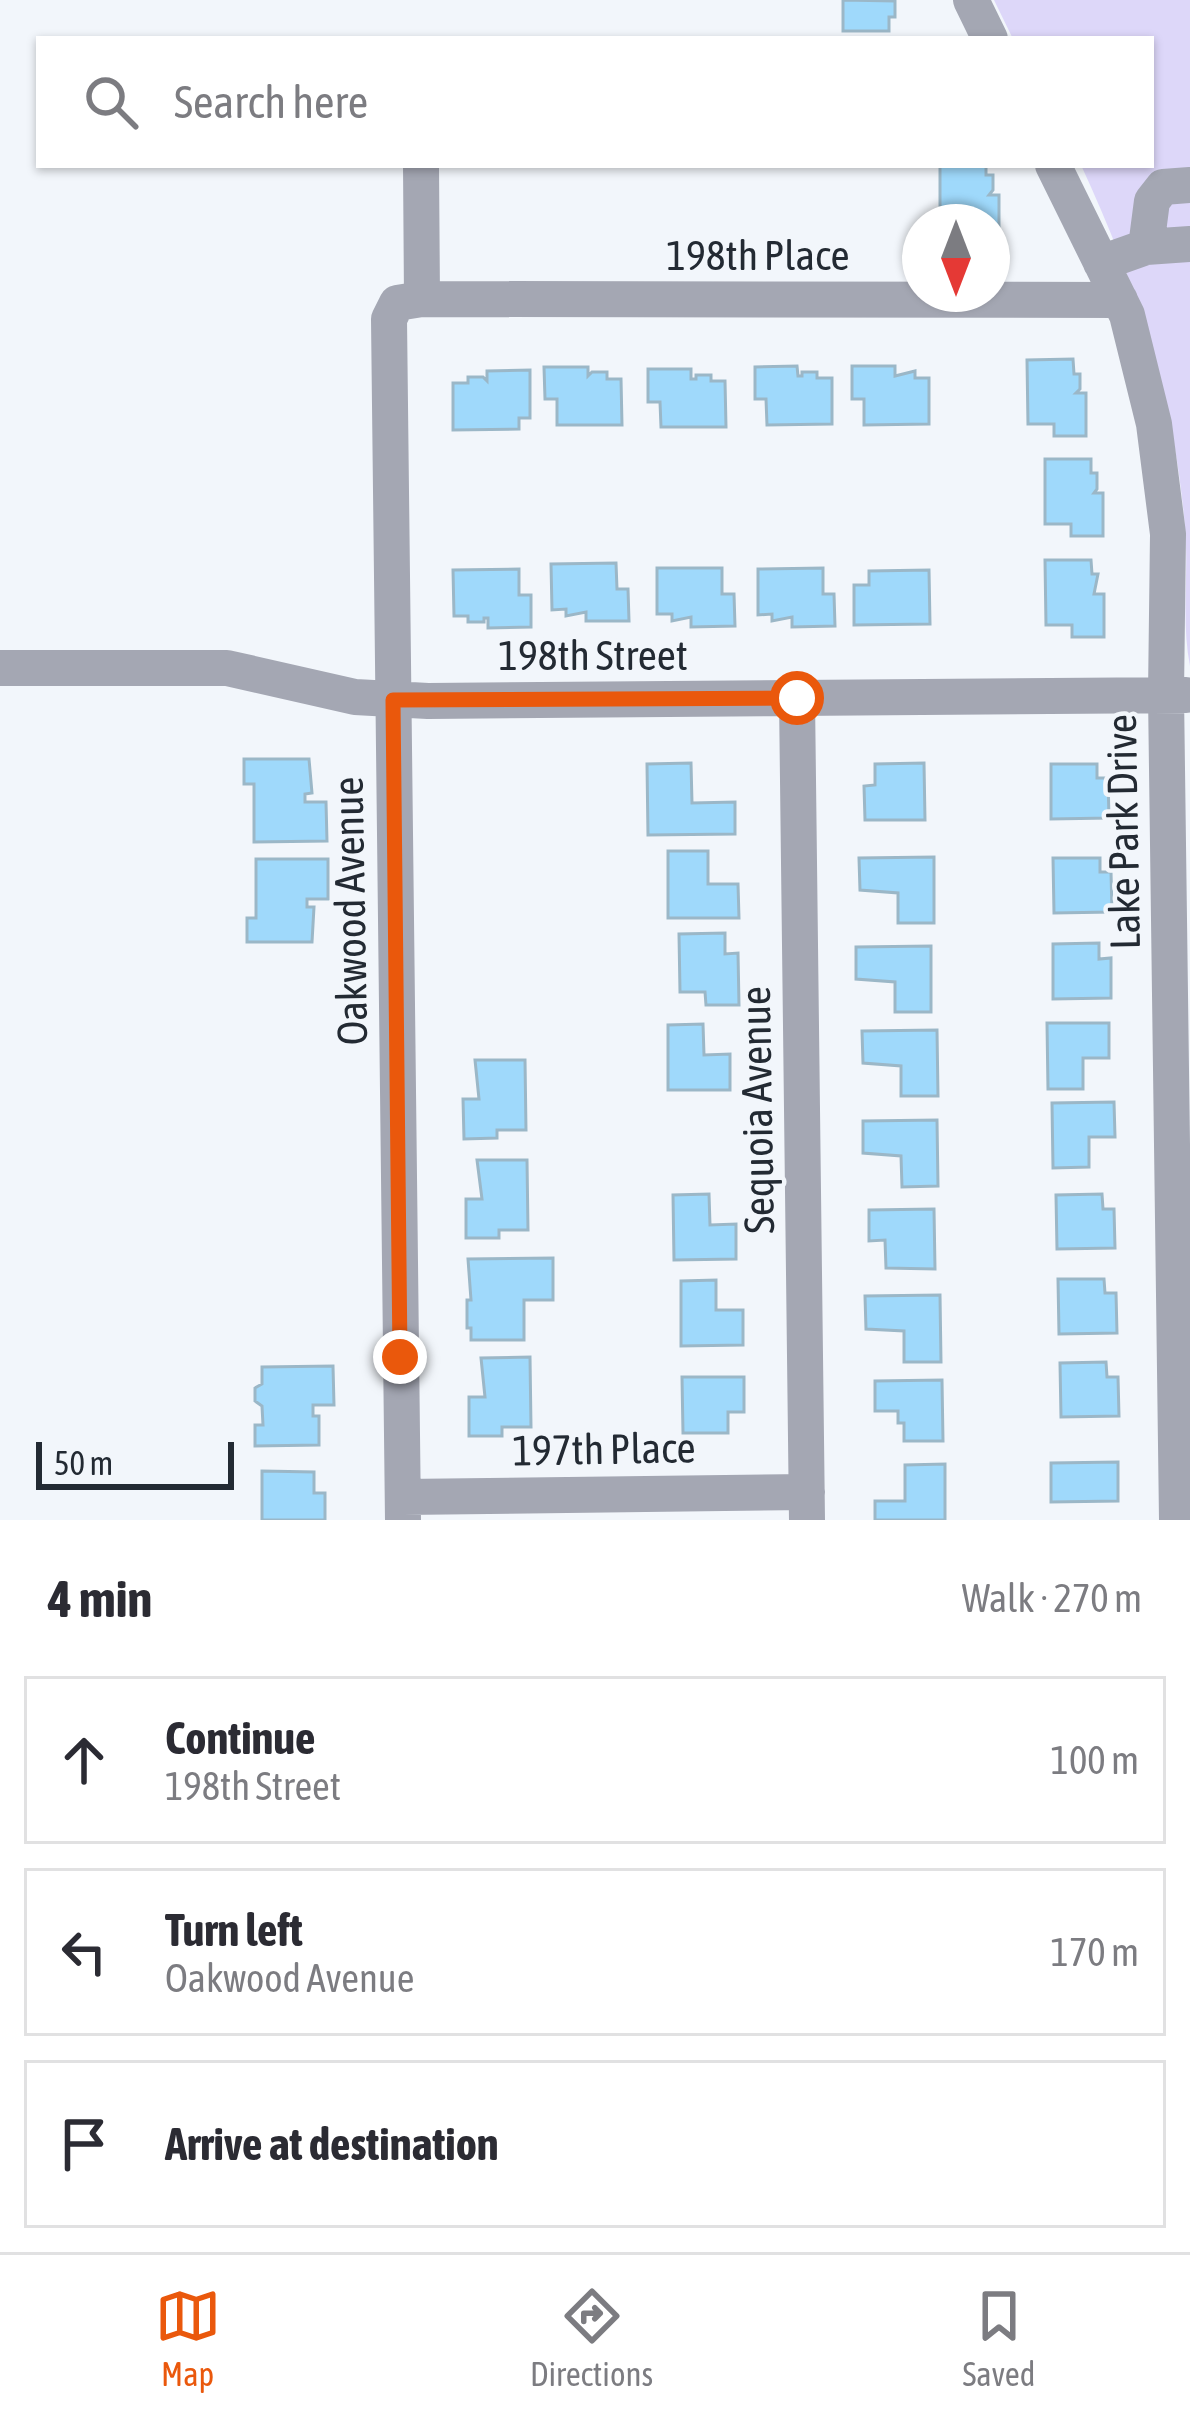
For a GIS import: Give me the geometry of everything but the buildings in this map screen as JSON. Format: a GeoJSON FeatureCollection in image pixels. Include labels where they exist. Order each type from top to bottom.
{"type":"FeatureCollection","features":[{"type":"Feature","properties":{"kind":"street"},"geometry":{"type":"LineString","coordinates":[[971,0],[989,36]]}},
{"type":"Feature","properties":{"kind":"street","name":"Oakwood Avenue"},"geometry":{"type":"LineString","coordinates":[[403,1509],[389,320],[410,301],[421,168]]}},
{"type":"Feature","properties":{"kind":"street","name":"Lake Park Drive"},"geometry":{"type":"LineString","coordinates":[[1054,168],[1120,300],[1138,355],[1154,424],[1168,534],[1178,695],[1177,1520]]}},
{"type":"Feature","properties":{"kind":"street"},"geometry":{"type":"LineString","coordinates":[[1147,247],[1152,201],[1162,187],[1190,184]]}},
{"type":"Feature","properties":{"kind":"street"},"geometry":{"type":"LineString","coordinates":[[1101,263],[1147,247],[1190,244]]}},
{"type":"Feature","properties":{"kind":"street","name":"198th Place"},"geometry":{"type":"LineString","coordinates":[[410,301],[1120,300]]}},
{"type":"Feature","properties":{"kind":"street","name":"198th Street"},"geometry":{"type":"LineString","coordinates":[[0,668],[227,668],[313,690],[393,700],[1178,695]]}},
{"type":"Feature","properties":{"kind":"street","name":"Sequoia Avenue"},"geometry":{"type":"LineString","coordinates":[[797,698],[807,1506]]}},
{"type":"Feature","properties":{"kind":"street","name":"197th Place"},"geometry":{"type":"LineString","coordinates":[[403,1509],[807,1506]]}},
{"type":"Feature","properties":{"kind":"shaded area"},"geometry":{"type":"Polygon","coordinates":[[[994,0],[1190,0],[1190,666],[1185,528],[1172,433],[1135,297],[1082,168],[1154,168],[1154,36],[1012,36],[994,0]]]}},
{"type":"Feature","properties":{"kind":"route"},"geometry":{"type":"LineString","coordinates":[[400,1357],[393,700],[797,698]]}}]}
